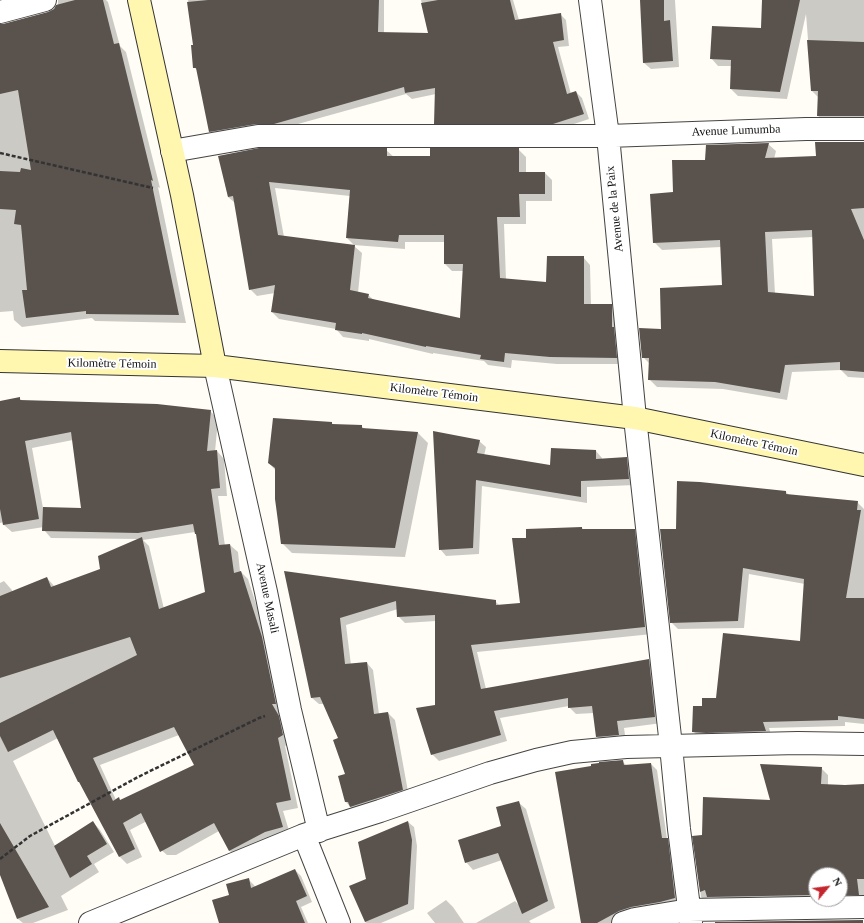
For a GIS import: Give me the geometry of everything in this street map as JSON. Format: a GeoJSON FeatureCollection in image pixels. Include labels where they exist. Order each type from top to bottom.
{"type":"FeatureCollection","features":[{"type":"Feature","properties":{"kind":"main road"},"geometry":{"type":"LineString","coordinates":[[139,0],[182,195],[215,366]]}},
{"type":"Feature","properties":{"kind":"main road","name":"Kilomètre Témoin"},"geometry":{"type":"LineString","coordinates":[[0,361],[215,366],[635,418],[864,465]]}},
{"type":"Feature","properties":{"kind":"street"},"geometry":{"type":"LineString","coordinates":[[0,12],[45,0]]}},
{"type":"Feature","properties":{"kind":"street","name":"Avenue de la Paix"},"geometry":{"type":"LineString","coordinates":[[590,0],[608,136],[635,418],[679,829],[690,916]]}},
{"type":"Feature","properties":{"kind":"street","name":"Avenue Lumumba"},"geometry":{"type":"LineString","coordinates":[[172,151],[258,136],[608,136],[806,129],[864,129]]}},
{"type":"Feature","properties":{"kind":"street","name":"Avenue Masali"},"geometry":{"type":"LineString","coordinates":[[215,366],[266,592],[290,710],[311,833],[339,923]]}},
{"type":"Feature","properties":{"kind":"street"},"geometry":{"type":"LineString","coordinates":[[90,923],[311,833],[490,773],[536,760],[572,752],[626,747],[798,743],[864,744]]}},
{"type":"Feature","properties":{"kind":"street"},"geometry":{"type":"LineString","coordinates":[[623,923],[635,918],[864,907]]}},
{"type":"Feature","properties":{"kind":"path"},"geometry":{"type":"LineString","coordinates":[[0,153],[182,195]]}},
{"type":"Feature","properties":{"kind":"path"},"geometry":{"type":"LineString","coordinates":[[0,859],[30,836],[138,777],[259,718],[290,710]]}},
{"type":"Feature","properties":{"kind":"building"},"geometry":{"type":"Polygon","coordinates":[[[75,0],[103,0],[114,44],[119,43],[153,181],[151,180],[179,315],[86,314],[86,311],[26,318],[22,290],[27,290],[21,225],[14,224],[16,210],[0,209],[0,171],[20,172],[21,168],[31,170],[18,90],[0,94],[0,24],[48,12],[54,9],[56,5],[75,0]]]}},
{"type":"Feature","properties":{"kind":"building"},"geometry":{"type":"Polygon","coordinates":[[[208,0],[379,0],[378,32],[428,33],[421,3],[438,0],[510,0],[515,20],[561,13],[564,40],[553,42],[567,94],[576,91],[584,114],[553,124],[434,124],[435,88],[405,93],[404,87],[274,124],[256,124],[209,132],[196,68],[193,68],[191,45],[193,45],[187,2],[208,0]]]}},
{"type":"Feature","properties":{"kind":"building"},"geometry":{"type":"Polygon","coordinates":[[[640,0],[664,0],[664,21],[670,20],[673,61],[643,63],[640,0]]]}},
{"type":"Feature","properties":{"kind":"building"},"geometry":{"type":"Polygon","coordinates":[[[762,0],[800,0],[780,92],[730,89],[731,60],[710,59],[712,26],[761,28],[762,0]]]}},
{"type":"Feature","properties":{"kind":"building"},"geometry":{"type":"Polygon","coordinates":[[[807,40],[864,42],[864,116],[817,116],[818,91],[811,91],[807,40]]]}},
{"type":"Feature","properties":{"kind":"building"},"geometry":{"type":"Polygon","coordinates":[[[815,142],[864,142],[864,208],[851,209],[864,240],[864,372],[840,370],[840,362],[785,365],[780,393],[715,382],[648,380],[649,358],[642,358],[639,328],[661,329],[660,288],[722,285],[720,240],[653,243],[650,194],[673,192],[672,160],[705,160],[706,145],[769,143],[765,158],[816,156],[815,142]],[[812,230],[765,232],[768,292],[814,296],[812,230]]]}},
{"type":"Feature","properties":{"kind":"building"},"geometry":{"type":"Polygon","coordinates":[[[259,148],[387,148],[387,156],[430,156],[430,148],[519,148],[519,172],[545,172],[545,194],[519,194],[520,217],[497,217],[500,278],[546,282],[547,256],[584,256],[584,304],[612,304],[612,327],[614,327],[617,358],[550,357],[505,353],[504,362],[480,359],[481,355],[426,347],[362,333],[335,330],[336,323],[271,312],[275,285],[249,290],[233,196],[228,197],[218,156],[259,148]],[[269,182],[278,235],[355,245],[350,290],[369,294],[368,298],[460,318],[463,264],[444,264],[444,235],[399,235],[398,242],[346,238],[350,190],[269,182]]]}},
{"type":"Feature","properties":{"kind":"building"},"geometry":{"type":"Polygon","coordinates":[[[20,397],[20,400],[157,404],[211,410],[207,451],[217,450],[220,488],[211,489],[219,545],[230,544],[234,573],[241,571],[262,637],[276,704],[272,704],[279,716],[283,735],[278,738],[291,800],[276,803],[283,827],[265,832],[229,851],[214,823],[160,852],[141,813],[123,823],[135,849],[119,857],[78,782],[53,730],[8,752],[0,736],[0,723],[137,655],[130,637],[0,678],[0,596],[47,577],[51,587],[100,569],[98,556],[142,537],[159,609],[205,592],[196,534],[193,524],[138,533],[42,531],[43,507],[81,508],[71,432],[25,441],[39,519],[3,525],[0,509],[0,401],[20,397]],[[174,727],[93,758],[113,801],[119,797],[120,800],[194,765],[174,727]]]}},
{"type":"Feature","properties":{"kind":"building"},"geometry":{"type":"Polygon","coordinates":[[[273,418],[332,422],[332,424],[362,425],[362,428],[418,432],[395,548],[281,544],[275,499],[275,468],[268,463],[273,418]]]}},
{"type":"Feature","properties":{"kind":"building"},"geometry":{"type":"Polygon","coordinates":[[[433,431],[480,440],[477,453],[550,465],[551,448],[596,450],[596,459],[627,457],[629,479],[581,481],[581,497],[476,480],[473,548],[439,550],[433,431]]]}},
{"type":"Feature","properties":{"kind":"building"},"geometry":{"type":"Polygon","coordinates":[[[677,481],[786,491],[786,494],[858,501],[857,510],[861,510],[846,598],[864,598],[864,719],[838,716],[838,720],[763,722],[766,731],[692,732],[693,706],[702,706],[702,698],[716,698],[723,633],[800,641],[804,579],[743,568],[738,621],[670,623],[660,529],[676,529],[677,481]]]}},
{"type":"Feature","properties":{"kind":"building"},"geometry":{"type":"Polygon","coordinates":[[[582,527],[582,529],[635,529],[645,627],[471,645],[481,689],[649,659],[655,717],[617,721],[619,735],[596,737],[592,706],[568,708],[568,698],[494,711],[501,735],[431,755],[416,708],[435,705],[435,615],[397,617],[396,601],[340,618],[345,664],[367,662],[374,714],[388,712],[403,790],[350,807],[348,802],[345,802],[338,776],[345,774],[333,740],[338,738],[320,697],[311,698],[284,571],[496,600],[496,605],[520,603],[512,538],[526,538],[526,529],[582,527]]]}},
{"type":"Feature","properties":{"kind":"building"},"geometry":{"type":"Polygon","coordinates":[[[623,760],[624,765],[651,763],[662,838],[668,838],[675,898],[631,907],[619,911],[597,923],[581,923],[555,772],[591,766],[591,764],[599,762],[623,760]]]}},
{"type":"Feature","properties":{"kind":"building"},"geometry":{"type":"Polygon","coordinates":[[[760,764],[822,767],[821,784],[864,784],[864,879],[857,879],[859,895],[848,895],[848,867],[808,867],[808,895],[707,897],[705,890],[700,892],[692,836],[702,835],[703,797],[770,800],[760,764]]]}},
{"type":"Feature","properties":{"kind":"building"},"geometry":{"type":"Polygon","coordinates":[[[519,801],[548,901],[522,914],[498,853],[465,863],[458,840],[501,826],[496,807],[519,801]]]}},
{"type":"Feature","properties":{"kind":"building"},"geometry":{"type":"Polygon","coordinates":[[[93,821],[107,844],[87,856],[92,864],[70,878],[54,846],[93,821]]]}},
{"type":"Feature","properties":{"kind":"building"},"geometry":{"type":"Polygon","coordinates":[[[408,821],[412,840],[408,904],[365,922],[349,886],[366,879],[358,842],[408,821]]]}},
{"type":"Feature","properties":{"kind":"building"},"geometry":{"type":"Polygon","coordinates":[[[0,823],[49,907],[17,919],[0,875],[0,823]]]}},
{"type":"Feature","properties":{"kind":"building"},"geometry":{"type":"Polygon","coordinates":[[[295,869],[307,896],[296,901],[305,923],[219,923],[212,900],[229,895],[226,884],[249,878],[251,888],[295,869]]]}},
{"type":"Feature","properties":{"kind":"building"},"geometry":{"type":"Polygon","coordinates":[[[863,920],[863,923],[715,923],[715,922],[863,920]]]}}]}
